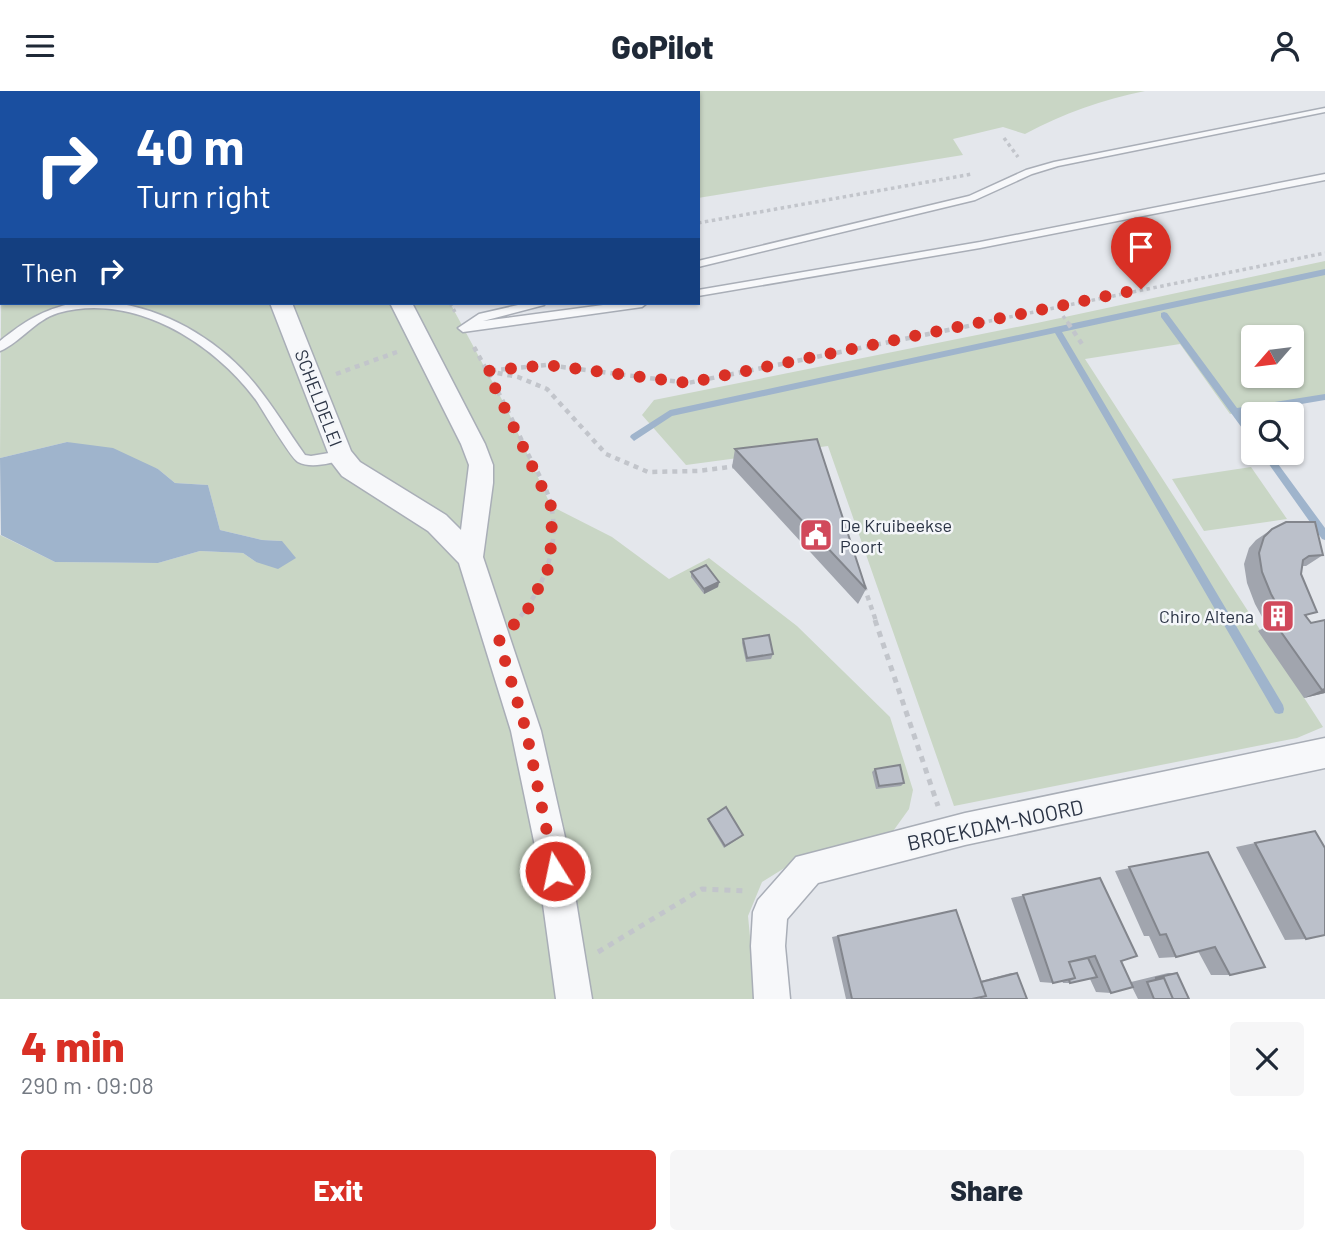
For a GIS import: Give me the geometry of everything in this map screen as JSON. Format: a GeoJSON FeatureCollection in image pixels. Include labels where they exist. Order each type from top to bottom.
{"type":"FeatureCollection","features":[{"type":"Feature","properties":{"kind":"street","name":"SCHELDELEI"},"geometry":{"type":"LineString","coordinates":[[282,305],[341,456],[351,469],[437,523],[470,557],[526,730],[551,846],[572,984]]}},
{"type":"Feature","properties":{"kind":"street","name":"SCHELDELEI"},"geometry":{"type":"LineString","coordinates":[[402,305],[481,465],[476,527],[470,557]]}},
{"type":"Feature","properties":{"kind":"street","name":"BROEKDAM-NOORD"},"geometry":{"type":"LineString","coordinates":[[772,999],[768,957],[771,912],[808,869],[947,834],[1325,753]]}},
{"type":"Feature","properties":{"kind":"lane"},"geometry":{"type":"LineString","coordinates":[[700,264],[972,198],[1029,172],[1057,164],[1325,110]]}},
{"type":"Feature","properties":{"kind":"lane"},"geometry":{"type":"LineString","coordinates":[[700,293],[981,245],[1325,177]]}},
{"type":"Feature","properties":{"kind":"lane"},"geometry":{"type":"LineString","coordinates":[[464,328],[483,317],[532,305]]}},
{"type":"Feature","properties":{"kind":"lane"},"geometry":{"type":"LineString","coordinates":[[464,328],[628,305]]}},
{"type":"Feature","properties":{"kind":"lane"},"geometry":{"type":"LineString","coordinates":[[0,347],[25,327],[52,311],[81,306],[114,306],[150,316],[188,333],[231,365],[262,401],[301,458],[311,461],[341,456]]}},
{"type":"Feature","properties":{"kind":"path"},"geometry":{"type":"LineString","coordinates":[[700,223],[973,174]]}},
{"type":"Feature","properties":{"kind":"path"},"geometry":{"type":"LineString","coordinates":[[487,371],[547,365],[688,383],[1325,253]]}},
{"type":"Feature","properties":{"kind":"path"},"geometry":{"type":"LineString","coordinates":[[1063,316],[1082,344]]}},
{"type":"Feature","properties":{"kind":"path"},"geometry":{"type":"LineString","coordinates":[[464,328],[551,506],[552,538],[548,569],[528,609],[499,641]]}},
{"type":"Feature","properties":{"kind":"path"},"geometry":{"type":"LineString","coordinates":[[313,383],[422,344]]}},
{"type":"Feature","properties":{"kind":"path"},"geometry":{"type":"LineString","coordinates":[[487,371],[518,377],[547,389],[606,454],[648,472],[698,471],[738,465]]}},
{"type":"Feature","properties":{"kind":"path"},"geometry":{"type":"LineString","coordinates":[[863,585],[947,834]]}},
{"type":"Feature","properties":{"kind":"path"},"geometry":{"type":"LineString","coordinates":[[572,984],[702,889],[742,890],[781,900]]}},
{"type":"Feature","properties":{"kind":"green space"},"geometry":{"type":"Polygon","coordinates":[[[700,91],[1145,91],[1083,108],[1025,134],[1003,127],[953,139],[963,155],[700,198],[700,91]]]}},
{"type":"Feature","properties":{"kind":"green space"},"geometry":{"type":"Polygon","coordinates":[[[1325,261],[1325,397],[1297,402],[1241,402],[1241,412],[1230,414],[1180,344],[1085,359],[1323,727],[1297,738],[954,806],[828,446],[686,465],[642,415],[654,400],[1037,323],[1325,261]]]}},
{"type":"Feature","properties":{"kind":"green space"},"geometry":{"type":"Polygon","coordinates":[[[1,305],[451,305],[507,409],[551,506],[612,537],[669,579],[709,558],[797,626],[890,717],[913,790],[909,809],[891,834],[799,859],[762,882],[748,916],[756,999],[0,999],[0,535],[55,562],[158,563],[200,551],[243,553],[256,562],[282,541],[262,540],[220,530],[208,485],[175,483],[158,469],[67,442],[0,458],[1,305]]]}},
{"type":"Feature","properties":{"kind":"green space"},"geometry":{"type":"Polygon","coordinates":[[[1251,467],[1287,519],[1204,531],[1172,479],[1251,467]]]}},
{"type":"Feature","properties":{"kind":"water"},"geometry":{"type":"Polygon","coordinates":[[[67,442],[113,448],[158,469],[175,483],[208,485],[220,530],[262,540],[282,541],[296,558],[278,569],[256,562],[243,553],[200,551],[158,563],[55,562],[1,535],[0,458],[67,442]]]}},
{"type":"Feature","properties":{"kind":"building"},"geometry":{"type":"Polygon","coordinates":[[[817,439],[866,589],[735,449],[817,439]]]}},
{"type":"Feature","properties":{"kind":"building"},"geometry":{"type":"Polygon","coordinates":[[[1286,522],[1315,522],[1323,555],[1309,556],[1303,560],[1301,574],[1317,612],[1305,615],[1311,623],[1325,620],[1325,689],[1322,690],[1274,622],[1285,619],[1262,572],[1259,553],[1264,537],[1272,529],[1286,522]]]}},
{"type":"Feature","properties":{"kind":"building"},"geometry":{"type":"Polygon","coordinates":[[[706,565],[719,582],[704,589],[691,572],[706,565]]]}},
{"type":"Feature","properties":{"kind":"building"},"geometry":{"type":"Polygon","coordinates":[[[769,635],[773,654],[747,658],[743,639],[769,635]]]}},
{"type":"Feature","properties":{"kind":"building"},"geometry":{"type":"Polygon","coordinates":[[[900,765],[904,783],[879,786],[875,769],[900,765]]]}},
{"type":"Feature","properties":{"kind":"building"},"geometry":{"type":"Polygon","coordinates":[[[726,807],[743,835],[725,846],[708,819],[726,807]]]}},
{"type":"Feature","properties":{"kind":"building"},"geometry":{"type":"Polygon","coordinates":[[[1315,831],[1325,848],[1325,935],[1306,939],[1255,843],[1315,831]]]}},
{"type":"Feature","properties":{"kind":"building"},"geometry":{"type":"Polygon","coordinates":[[[1208,852],[1265,967],[1230,975],[1215,947],[1176,957],[1166,934],[1160,935],[1129,867],[1208,852]]]}},
{"type":"Feature","properties":{"kind":"building"},"geometry":{"type":"Polygon","coordinates":[[[1100,878],[1137,956],[1121,961],[1133,987],[1111,993],[1095,956],[1069,962],[1075,978],[1053,983],[1023,895],[1100,878]]]}},
{"type":"Feature","properties":{"kind":"building"},"geometry":{"type":"Polygon","coordinates":[[[956,910],[986,996],[972,999],[852,999],[838,936],[956,910]]]}},
{"type":"Feature","properties":{"kind":"building"},"geometry":{"type":"Polygon","coordinates":[[[1088,958],[1097,977],[1070,983],[1069,980],[1075,978],[1069,962],[1088,958]]]}},
{"type":"Feature","properties":{"kind":"building"},"geometry":{"type":"Polygon","coordinates":[[[1017,973],[1027,999],[981,999],[986,996],[981,982],[1017,973]]]}},
{"type":"Feature","properties":{"kind":"building"},"geometry":{"type":"Polygon","coordinates":[[[1177,973],[1189,999],[1173,999],[1164,978],[1155,978],[1177,973]]]}},
{"type":"Feature","properties":{"kind":"building"},"geometry":{"type":"Polygon","coordinates":[[[1164,978],[1173,999],[1154,999],[1147,982],[1164,978]]]}},
{"type":"Feature","properties":{"kind":"waterway"},"geometry":{"type":"LineString","coordinates":[[634,437],[670,413],[1325,272]]}},
{"type":"Feature","properties":{"kind":"waterway"},"geometry":{"type":"LineString","coordinates":[[1164,315],[1241,421]]}},
{"type":"Feature","properties":{"kind":"waterway"},"geometry":{"type":"LineString","coordinates":[[1057,330],[1279,709]]}},
{"type":"Feature","properties":{"kind":"waterway"},"geometry":{"type":"LineString","coordinates":[[1235,412],[1325,397]]}},
{"type":"Feature","properties":{"kind":"waterway"},"geometry":{"type":"LineString","coordinates":[[1274,465],[1325,536]]}},
{"type":"Feature","properties":{"kind":"place","name":"De Kruibeekse Poort"},"geometry":{"type":"Point","coordinates":[816,535]}},
{"type":"Feature","properties":{"kind":"place","name":"Chiro Altena"},"geometry":{"type":"Point","coordinates":[1278,616]}},
{"type":"Feature","properties":{"kind":"route"},"geometry":{"type":"LineString","coordinates":[[555,871],[526,730],[499,641],[528,609],[548,569],[552,538],[551,506],[487,371],[547,365],[688,383],[957,330],[1141,289]]}}]}
